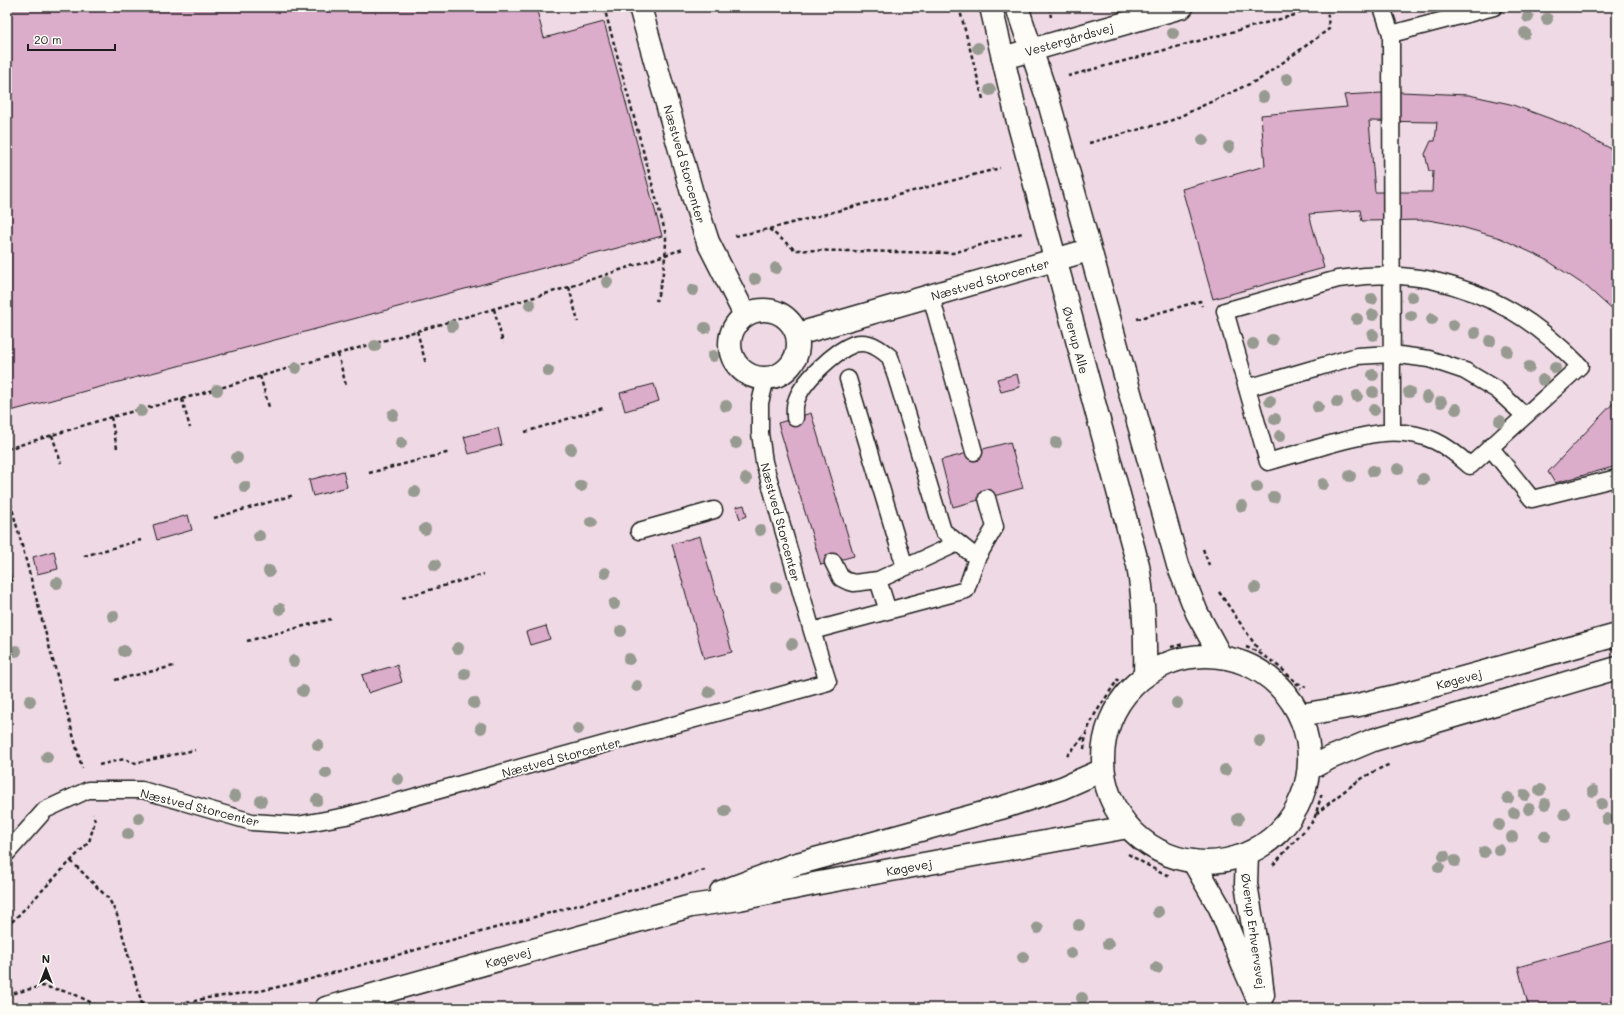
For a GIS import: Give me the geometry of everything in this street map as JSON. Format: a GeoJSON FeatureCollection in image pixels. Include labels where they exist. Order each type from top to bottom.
{"type":"FeatureCollection","features":[{"type":"Feature","properties":{"kind":"street","name":"Næstved Storcenter"},"geometry":{"type":"LineString","coordinates":[[640,7],[692,193],[708,242],[745,316]]}},
{"type":"Feature","properties":{"kind":"street","name":"Øverup Alle"},"geometry":{"type":"LineString","coordinates":[[991,7],[1017,118],[1054,260],[1138,565],[1143,599],[1146,641],[1145,666]]}},
{"type":"Feature","properties":{"kind":"street"},"geometry":{"type":"LineString","coordinates":[[1017,7],[1042,82],[1178,566],[1197,613],[1216,648],[1259,670],[1275,683],[1289,698],[1300,715],[1306,732],[1309,750],[1309,769],[1305,791],[1295,811],[1282,829],[1266,843],[1246,854],[1220,861],[1193,861],[1175,857],[1158,850],[1142,840],[1128,827],[1094,774],[1112,717],[1125,694],[1145,666],[1162,666],[1181,659],[1201,656],[1216,648]]}},
{"type":"Feature","properties":{"kind":"street","name":"Vestergårdsvej"},"geometry":{"type":"LineString","coordinates":[[1003,58],[1182,7]]}},
{"type":"Feature","properties":{"kind":"street","name":"Næstved Storcenter"},"geometry":{"type":"LineString","coordinates":[[798,334],[1089,250]]}},
{"type":"Feature","properties":{"kind":"street"},"geometry":{"type":"LineString","coordinates":[[766,310],[786,316],[793,324],[798,334],[799,344],[793,364],[776,376],[766,378],[755,377],[745,372],[737,365],[732,355],[730,344],[732,333],[737,323],[745,316],[755,311],[766,310]]}},
{"type":"Feature","properties":{"kind":"street","name":"Køgevej"},"geometry":{"type":"LineString","coordinates":[[1300,715],[1321,712],[1408,693],[1617,635]]}},
{"type":"Feature","properties":{"kind":"street"},"geometry":{"type":"LineString","coordinates":[[1309,769],[1330,758],[1373,740],[1617,668]]}},
{"type":"Feature","properties":{"kind":"street","name":"Køgevej"},"geometry":{"type":"LineString","coordinates":[[691,906],[730,888],[793,865],[1001,808],[1062,788],[1094,774]]}},
{"type":"Feature","properties":{"kind":"street","name":"Køgevej"},"geometry":{"type":"LineString","coordinates":[[326,1008],[691,906],[740,899],[819,883],[1128,827]]}},
{"type":"Feature","properties":{"kind":"street","name":"Øverup Erhvervsvej"},"geometry":{"type":"LineString","coordinates":[[1246,854],[1246,876],[1259,962],[1263,1008]]}},
{"type":"Feature","properties":{"kind":"street","name":"Øverup Erhvervsvej"},"geometry":{"type":"LineString","coordinates":[[1193,861],[1220,908],[1242,963],[1263,1008]]}},
{"type":"Feature","properties":{"kind":"lane"},"geometry":{"type":"LineString","coordinates":[[1382,7],[1391,34],[1392,432]]}},
{"type":"Feature","properties":{"kind":"lane"},"geometry":{"type":"LineString","coordinates":[[1391,34],[1494,7]]}},
{"type":"Feature","properties":{"kind":"lane"},"geometry":{"type":"LineString","coordinates":[[1392,275],[1430,280],[1467,289],[1502,304],[1534,325],[1564,349],[1580,366],[1470,466],[1453,452],[1434,441],[1414,434],[1392,432],[1366,434],[1268,462],[1225,311],[1338,279],[1392,275]]}},
{"type":"Feature","properties":{"kind":"lane"},"geometry":{"type":"LineString","coordinates":[[931,296],[974,452]]}},
{"type":"Feature","properties":{"kind":"lane"},"geometry":{"type":"LineString","coordinates":[[795,418],[796,402],[803,387],[839,352],[855,344],[870,344],[881,350],[890,357],[943,531],[977,558]]}},
{"type":"Feature","properties":{"kind":"lane"},"geometry":{"type":"LineString","coordinates":[[1246,388],[1357,356],[1392,354],[1429,359],[1465,371],[1497,390],[1525,416]]}},
{"type":"Feature","properties":{"kind":"lane","name":"Næstved Storcenter"},"geometry":{"type":"LineString","coordinates":[[7,853],[46,810],[88,790],[142,790],[252,822],[297,825],[346,816],[828,682],[764,462],[760,433],[760,403],[766,378]]}},
{"type":"Feature","properties":{"kind":"lane"},"geometry":{"type":"LineString","coordinates":[[848,379],[905,567]]}},
{"type":"Feature","properties":{"kind":"lane"},"geometry":{"type":"LineString","coordinates":[[1490,447],[1532,499],[1617,478]]}},
{"type":"Feature","properties":{"kind":"lane"},"geometry":{"type":"LineString","coordinates":[[812,631],[966,590],[977,558],[995,527],[987,498]]}},
{"type":"Feature","properties":{"kind":"lane"},"geometry":{"type":"LineString","coordinates":[[639,531],[714,510]]}},
{"type":"Feature","properties":{"kind":"lane"},"geometry":{"type":"LineString","coordinates":[[833,562],[841,578],[847,581],[854,583],[878,580],[958,543]]}},
{"type":"Feature","properties":{"kind":"lane"},"geometry":{"type":"LineString","coordinates":[[878,580],[888,611]]}},
{"type":"Feature","properties":{"kind":"path"},"geometry":{"type":"LineString","coordinates":[[604,7],[666,235],[666,255],[660,290],[656,301]]}},
{"type":"Feature","properties":{"kind":"path"},"geometry":{"type":"LineString","coordinates":[[1042,82],[1295,15],[1309,7]]}},
{"type":"Feature","properties":{"kind":"path"},"geometry":{"type":"LineString","coordinates":[[1089,143],[1170,121],[1260,79],[1329,30],[1327,7]]}},
{"type":"Feature","properties":{"kind":"path"},"geometry":{"type":"LineString","coordinates":[[7,449],[111,417],[182,399],[569,287],[708,242],[769,229],[1000,168]]}},
{"type":"Feature","properties":{"kind":"path"},"geometry":{"type":"LineString","coordinates":[[769,229],[795,250],[953,253],[1023,233]]}},
{"type":"Feature","properties":{"kind":"path"},"geometry":{"type":"LineString","coordinates":[[569,287],[578,322]]}},
{"type":"Feature","properties":{"kind":"path"},"geometry":{"type":"LineString","coordinates":[[1135,319],[1200,301],[1204,310],[1225,311]]}},
{"type":"Feature","properties":{"kind":"path"},"geometry":{"type":"LineString","coordinates":[[494,309],[503,343]]}},
{"type":"Feature","properties":{"kind":"path"},"geometry":{"type":"LineString","coordinates":[[418,331],[426,364]]}},
{"type":"Feature","properties":{"kind":"path"},"geometry":{"type":"LineString","coordinates":[[338,354],[346,386]]}},
{"type":"Feature","properties":{"kind":"path"},"geometry":{"type":"LineString","coordinates":[[260,376],[269,407]]}},
{"type":"Feature","properties":{"kind":"path"},"geometry":{"type":"LineString","coordinates":[[182,399],[190,428]]}},
{"type":"Feature","properties":{"kind":"path"},"geometry":{"type":"LineString","coordinates":[[525,432],[603,408]]}},
{"type":"Feature","properties":{"kind":"path"},"geometry":{"type":"LineString","coordinates":[[111,417],[117,448]]}},
{"type":"Feature","properties":{"kind":"path"},"geometry":{"type":"LineString","coordinates":[[52,435],[61,463]]}},
{"type":"Feature","properties":{"kind":"path"},"geometry":{"type":"LineString","coordinates":[[369,473],[450,452]]}},
{"type":"Feature","properties":{"kind":"path"},"geometry":{"type":"LineString","coordinates":[[7,490],[82,769],[89,768]]}},
{"type":"Feature","properties":{"kind":"path"},"geometry":{"type":"LineString","coordinates":[[214,518],[294,495]]}},
{"type":"Feature","properties":{"kind":"path"},"geometry":{"type":"LineString","coordinates":[[84,556],[141,540]]}},
{"type":"Feature","properties":{"kind":"path"},"geometry":{"type":"LineString","coordinates":[[402,598],[484,574]]}},
{"type":"Feature","properties":{"kind":"path"},"geometry":{"type":"LineString","coordinates":[[247,641],[330,619]]}},
{"type":"Feature","properties":{"kind":"path"},"geometry":{"type":"LineString","coordinates":[[1062,759],[1068,756],[1086,733],[1095,714],[1119,678],[1145,666],[1177,645],[1254,650],[1283,670],[1321,712]]}},
{"type":"Feature","properties":{"kind":"path"},"geometry":{"type":"LineString","coordinates":[[115,680],[174,666]]}},
{"type":"Feature","properties":{"kind":"path"},"geometry":{"type":"LineString","coordinates":[[1086,733],[1083,757],[1094,774]]}},
{"type":"Feature","properties":{"kind":"path"},"geometry":{"type":"LineString","coordinates":[[96,766],[124,759],[136,763],[196,750]]}},
{"type":"Feature","properties":{"kind":"path"},"geometry":{"type":"LineString","coordinates":[[1246,876],[1272,866],[1314,820],[1330,758]]}},
{"type":"Feature","properties":{"kind":"path"},"geometry":{"type":"LineString","coordinates":[[7,927],[89,842],[95,821],[88,790]]}},
{"type":"Feature","properties":{"kind":"path"},"geometry":{"type":"LineString","coordinates":[[1105,831],[1118,849],[1161,873],[1179,878],[1205,881]]}},
{"type":"Feature","properties":{"kind":"path"},"geometry":{"type":"LineString","coordinates":[[71,861],[108,899],[117,915],[143,1008]]}},
{"type":"Feature","properties":{"kind":"path"},"geometry":{"type":"LineString","coordinates":[[166,1008],[207,998],[260,991],[296,983],[712,868]]}},
{"type":"Feature","properties":{"kind":"path"},"geometry":{"type":"LineString","coordinates":[[7,995],[42,986],[72,992],[102,1008]]}},
{"type":"Feature","properties":{"kind":"path"},"geometry":{"type":"LineString","coordinates":[[133,1008],[142,1004]]}},
{"type":"Feature","properties":{"kind":"shaded area"},"geometry":{"type":"Polygon","coordinates":[[[7,7],[1617,7],[1617,1008],[7,1008],[7,7]]]}},
{"type":"Feature","properties":{"kind":"building"},"geometry":{"type":"Polygon","coordinates":[[[7,7],[536,7],[544,38],[604,22],[662,236],[7,412],[7,7]]]}},
{"type":"Feature","properties":{"kind":"building"},"geometry":{"type":"Polygon","coordinates":[[[1401,92],[1469,95],[1510,104],[1565,124],[1617,152],[1617,314],[1587,287],[1545,259],[1500,238],[1451,224],[1428,220],[1362,221],[1360,210],[1309,214],[1324,268],[1213,299],[1182,189],[1265,166],[1261,115],[1347,107],[1344,95],[1401,92]],[[1369,121],[1375,192],[1432,192],[1433,171],[1429,171],[1425,154],[1431,141],[1435,141],[1437,122],[1369,121]]]}},
{"type":"Feature","properties":{"kind":"building"},"geometry":{"type":"Polygon","coordinates":[[[1017,374],[1020,387],[1001,392],[997,379],[1017,374]]]}},
{"type":"Feature","properties":{"kind":"building"},"geometry":{"type":"Polygon","coordinates":[[[654,384],[659,401],[625,411],[620,393],[654,384]]]}},
{"type":"Feature","properties":{"kind":"building"},"geometry":{"type":"Polygon","coordinates":[[[1617,399],[1617,466],[1555,483],[1548,472],[1617,399]]]}},
{"type":"Feature","properties":{"kind":"building"},"geometry":{"type":"Polygon","coordinates":[[[811,413],[854,556],[821,565],[778,423],[811,413]]]}},
{"type":"Feature","properties":{"kind":"building"},"geometry":{"type":"Polygon","coordinates":[[[498,428],[502,445],[469,454],[464,437],[498,428]]]}},
{"type":"Feature","properties":{"kind":"building"},"geometry":{"type":"Polygon","coordinates":[[[1010,442],[1023,488],[953,507],[941,460],[1010,442]]]}},
{"type":"Feature","properties":{"kind":"building"},"geometry":{"type":"Polygon","coordinates":[[[343,471],[347,487],[313,496],[309,480],[343,471]]]}},
{"type":"Feature","properties":{"kind":"building"},"geometry":{"type":"Polygon","coordinates":[[[744,505],[747,516],[740,519],[736,507],[744,505]]]}},
{"type":"Feature","properties":{"kind":"building"},"geometry":{"type":"Polygon","coordinates":[[[188,515],[192,530],[157,540],[153,525],[188,515]]]}},
{"type":"Feature","properties":{"kind":"building"},"geometry":{"type":"Polygon","coordinates":[[[700,536],[732,652],[704,659],[672,544],[700,536]]]}},
{"type":"Feature","properties":{"kind":"building"},"geometry":{"type":"Polygon","coordinates":[[[54,551],[58,569],[37,574],[33,557],[54,551]]]}},
{"type":"Feature","properties":{"kind":"building"},"geometry":{"type":"Polygon","coordinates":[[[7,564],[12,581],[7,582],[7,564]]]}},
{"type":"Feature","properties":{"kind":"building"},"geometry":{"type":"Polygon","coordinates":[[[546,626],[550,639],[530,645],[526,632],[546,626]]]}},
{"type":"Feature","properties":{"kind":"building"},"geometry":{"type":"Polygon","coordinates":[[[397,665],[402,682],[368,693],[362,675],[397,665]]]}},
{"type":"Feature","properties":{"kind":"building"},"geometry":{"type":"Polygon","coordinates":[[[1617,939],[1617,1008],[1529,1008],[1518,967],[1617,939]]]}}]}
